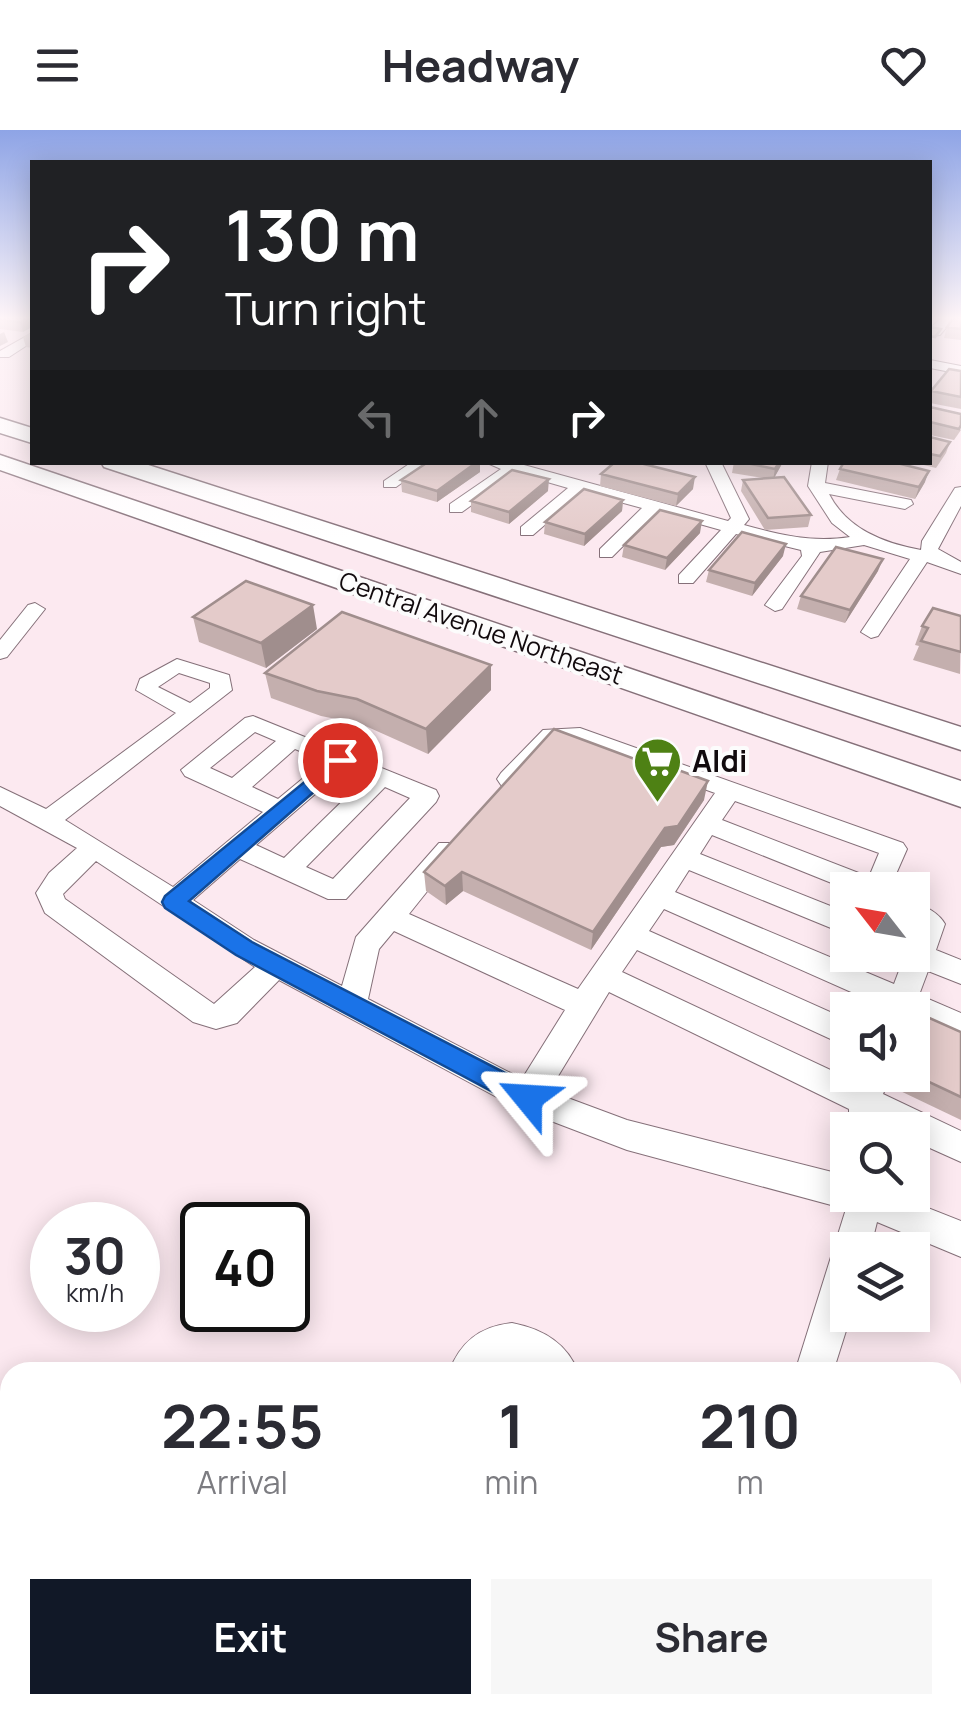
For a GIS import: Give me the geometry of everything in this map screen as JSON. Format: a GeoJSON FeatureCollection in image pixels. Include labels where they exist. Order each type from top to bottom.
{"type":"FeatureCollection","features":[{"type":"Feature","properties":{"kind":"highway"},"geometry":{"type":"LineString","coordinates":[[0,425],[30,435]]}},
{"type":"Feature","properties":{"kind":"highway","name":"Central Avenue Northeast"},"geometry":{"type":"LineString","coordinates":[[0,462],[961,794]]}},
{"type":"Feature","properties":{"kind":"highway","name":"Central Avenue Northeast"},"geometry":{"type":"LineString","coordinates":[[122,465],[961,739]]}},
{"type":"Feature","properties":{"kind":"street"},"geometry":{"type":"LineString","coordinates":[[390,484],[418,465]]}},
{"type":"Feature","properties":{"kind":"street"},"geometry":{"type":"LineString","coordinates":[[544,478],[555,465]]}},
{"type":"Feature","properties":{"kind":"street"},"geometry":{"type":"LineString","coordinates":[[820,465],[816,486],[839,523],[866,540],[961,568]]}},
{"type":"Feature","properties":{"kind":"street"},"geometry":{"type":"LineString","coordinates":[[456,508],[502,466],[731,529],[810,546],[866,540]]}},
{"type":"Feature","properties":{"kind":"street"},"geometry":{"type":"LineString","coordinates":[[686,578],[740,519],[713,470]]}},
{"type":"Feature","properties":{"kind":"street"},"geometry":{"type":"LineString","coordinates":[[816,486],[905,504]]}},
{"type":"Feature","properties":{"kind":"street"},"geometry":{"type":"LineString","coordinates":[[527,531],[579,487]]}},
{"type":"Feature","properties":{"kind":"street"},"geometry":{"type":"LineString","coordinates":[[871,632],[928,558],[931,541],[961,492]]}},
{"type":"Feature","properties":{"kind":"street"},"geometry":{"type":"LineString","coordinates":[[606,553],[653,507]]}},
{"type":"Feature","properties":{"kind":"street"},"geometry":{"type":"LineString","coordinates":[[775,604],[811,556],[810,546]]}},
{"type":"Feature","properties":{"kind":"street"},"geometry":{"type":"LineString","coordinates":[[0,653],[36,609]]}},
{"type":"Feature","properties":{"kind":"street"},"geometry":{"type":"LineString","coordinates":[[48,820],[191,712]]}},
{"type":"Feature","properties":{"kind":"street"},"geometry":{"type":"LineString","coordinates":[[238,848],[337,892],[428,796],[253,723],[193,770],[280,810]]}},
{"type":"Feature","properties":{"kind":"street"},"geometry":{"type":"LineString","coordinates":[[492,799],[551,735],[572,733],[894,850],[884,872]]}},
{"type":"Feature","properties":{"kind":"street"},"geometry":{"type":"LineString","coordinates":[[234,789],[292,740]]}},
{"type":"Feature","properties":{"kind":"street"},"geometry":{"type":"LineString","coordinates":[[173,902],[340,760]]}},
{"type":"Feature","properties":{"kind":"street"},"geometry":{"type":"LineString","coordinates":[[288,870],[380,778]]}},
{"type":"Feature","properties":{"kind":"street"},"geometry":{"type":"LineString","coordinates":[[528,1098],[584,1006],[730,790]]}},
{"type":"Feature","properties":{"kind":"street"},"geometry":{"type":"LineString","coordinates":[[0,796],[95,848],[275,965],[528,1098],[627,1136],[830,1188]]}},
{"type":"Feature","properties":{"kind":"street"},"geometry":{"type":"LineString","coordinates":[[708,824],[830,872]]}},
{"type":"Feature","properties":{"kind":"street"},"geometry":{"type":"LineString","coordinates":[[352,1007],[366,944],[467,827]]}},
{"type":"Feature","properties":{"kind":"street"},"geometry":{"type":"LineString","coordinates":[[95,848],[49,893],[56,906],[142,972],[204,1013],[216,1018],[226,1014],[275,965]]}},
{"type":"Feature","properties":{"kind":"street"},"geometry":{"type":"LineString","coordinates":[[685,858],[830,918]]}},
{"type":"Feature","properties":{"kind":"street"},"geometry":{"type":"LineString","coordinates":[[659,896],[872,992]]}},
{"type":"Feature","properties":{"kind":"street"},"geometry":{"type":"LineString","coordinates":[[388,916],[584,1006]]}},
{"type":"Feature","properties":{"kind":"street"},"geometry":{"type":"LineString","coordinates":[[631,936],[830,1026]]}},
{"type":"Feature","properties":{"kind":"street"},"geometry":{"type":"LineString","coordinates":[[930,960],[961,972]]}},
{"type":"Feature","properties":{"kind":"street"},"geometry":{"type":"LineString","coordinates":[[604,977],[961,1147]]}},
{"type":"Feature","properties":{"kind":"street"},"geometry":{"type":"LineString","coordinates":[[930,1015],[961,1026]]}},
{"type":"Feature","properties":{"kind":"street"},"geometry":{"type":"LineString","coordinates":[[897,1212],[961,1239]]}},
{"type":"Feature","properties":{"kind":"street"},"geometry":{"type":"LineString","coordinates":[[817,1362],[830,1321]]}},
{"type":"Feature","properties":{"kind":"street"},"geometry":{"type":"LineString","coordinates":[[475,1362],[482,1352],[514,1341],[531,1345],[552,1362]]}},
{"type":"Feature","properties":{"kind":"building"},"geometry":{"type":"Polygon","coordinates":[[[932,391],[932,391],[961,391],[961,397],[932,391]]]}},
{"type":"Feature","properties":{"kind":"building"},"geometry":{"type":"Polygon","coordinates":[[[932,407],[961,414],[959,429],[932,422],[932,407]]]}},
{"type":"Feature","properties":{"kind":"building"},"geometry":{"type":"Polygon","coordinates":[[[932,438],[950,442],[940,456],[932,454],[932,438]]]}},
{"type":"Feature","properties":{"kind":"building"},"geometry":{"type":"Polygon","coordinates":[[[424,465],[473,465],[437,491],[401,480],[424,465]]]}},
{"type":"Feature","properties":{"kind":"building"},"geometry":{"type":"Polygon","coordinates":[[[612,465],[648,465],[695,477],[678,494],[601,474],[612,465]]]}},
{"type":"Feature","properties":{"kind":"building"},"geometry":{"type":"Polygon","coordinates":[[[842,465],[905,465],[929,471],[919,487],[840,469],[842,465]]]}},
{"type":"Feature","properties":{"kind":"building"},"geometry":{"type":"Polygon","coordinates":[[[512,470],[549,479],[509,512],[471,501],[512,470]]]}},
{"type":"Feature","properties":{"kind":"building"},"geometry":{"type":"Polygon","coordinates":[[[784,477],[811,515],[768,518],[743,480],[784,477]]]}},
{"type":"Feature","properties":{"kind":"building"},"geometry":{"type":"Polygon","coordinates":[[[584,489],[623,500],[585,534],[545,522],[584,489]]]}},
{"type":"Feature","properties":{"kind":"building"},"geometry":{"type":"Polygon","coordinates":[[[660,510],[702,521],[667,558],[624,545],[660,510]]]}},
{"type":"Feature","properties":{"kind":"building"},"geometry":{"type":"Polygon","coordinates":[[[742,532],[786,544],[755,583],[709,570],[742,532]]]}},
{"type":"Feature","properties":{"kind":"building"},"geometry":{"type":"Polygon","coordinates":[[[836,547],[883,559],[850,610],[801,596],[836,547]]]}},
{"type":"Feature","properties":{"kind":"building"},"geometry":{"type":"Polygon","coordinates":[[[246,581],[313,605],[261,643],[193,617],[246,581]]]}},
{"type":"Feature","properties":{"kind":"building"},"geometry":{"type":"Polygon","coordinates":[[[933,608],[961,616],[961,652],[921,641],[928,628],[922,626],[933,608]]]}},
{"type":"Feature","properties":{"kind":"building"},"geometry":{"type":"Polygon","coordinates":[[[342,612],[491,665],[426,729],[357,699],[317,691],[265,673],[342,612]]]}},
{"type":"Feature","properties":{"kind":"building"},"geometry":{"type":"Polygon","coordinates":[[[554,729],[648,764],[651,760],[708,781],[678,826],[665,828],[593,932],[462,872],[445,886],[424,872],[554,729]]]}},
{"type":"Feature","properties":{"kind":"building"},"geometry":{"type":"Polygon","coordinates":[[[930,1018],[961,1032],[961,1097],[930,1082],[930,1018]]]}},
{"type":"Feature","properties":{"kind":"place","name":"Aldi"},"geometry":{"type":"Point","coordinates":[657,804]}},
{"type":"Feature","properties":{"kind":"route"},"geometry":{"type":"LineString","coordinates":[[340,760],[173,902],[244,948],[528,1098]]}}]}
